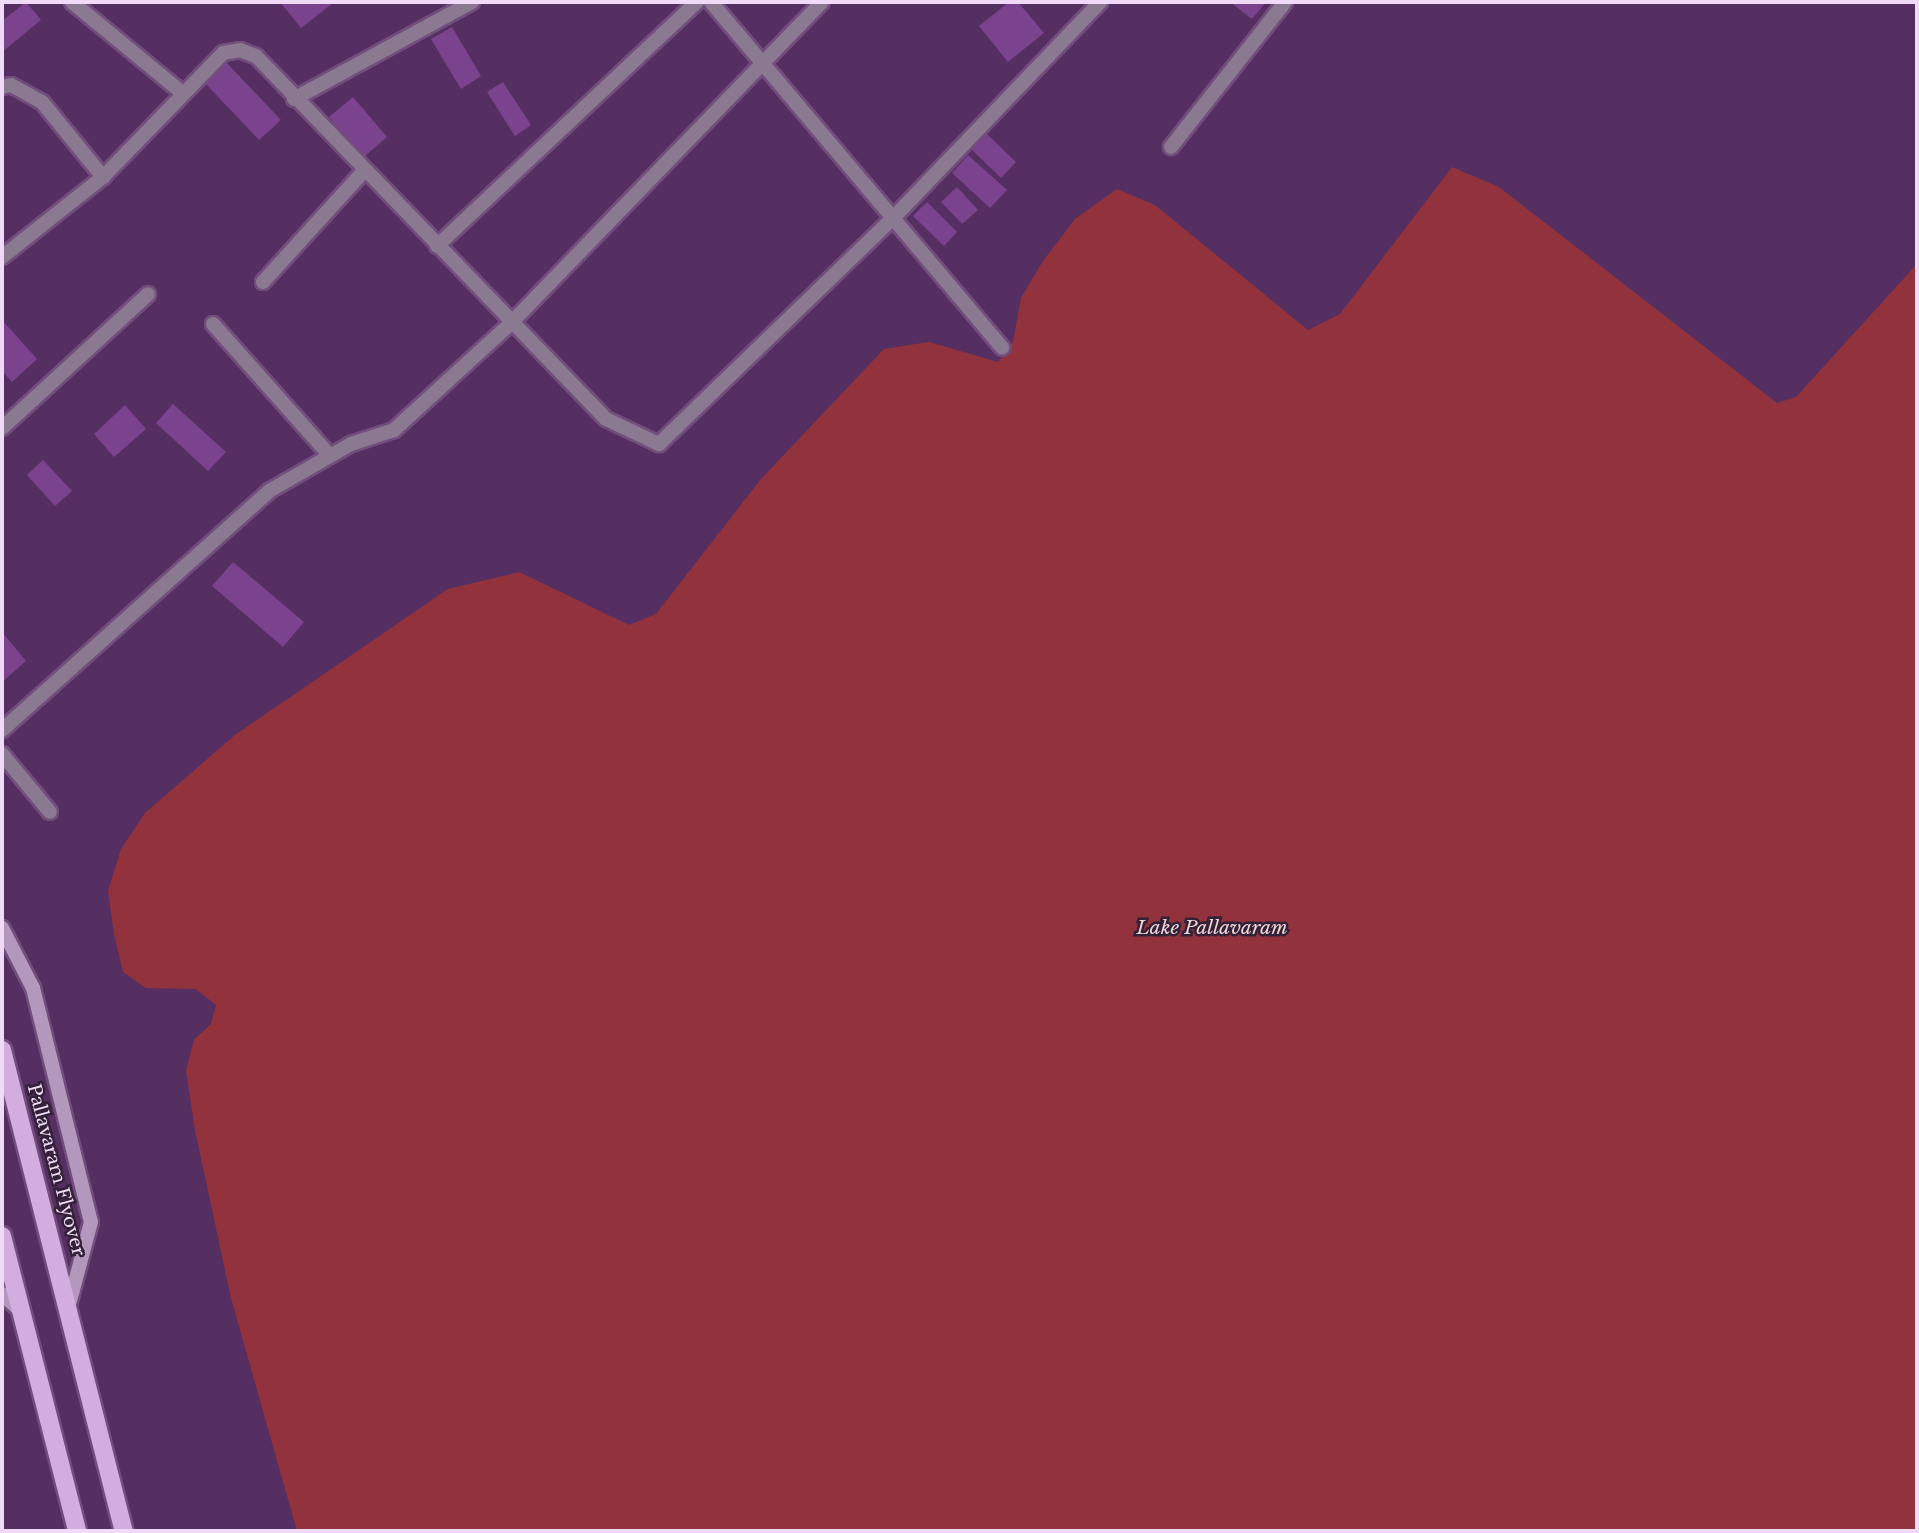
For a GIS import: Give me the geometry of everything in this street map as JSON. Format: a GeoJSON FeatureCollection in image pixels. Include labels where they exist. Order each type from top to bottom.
{"type":"FeatureCollection","features":[{"type":"Feature","properties":{"kind":"main road","name":"Pallavaram Flyover"},"geometry":{"type":"LineString","coordinates":[[2,1050],[70,1301],[85,1392],[124,1531]]}},
{"type":"Feature","properties":{"kind":"main road"},"geometry":{"type":"LineString","coordinates":[[2,1236],[77,1531]]}},
{"type":"Feature","properties":{"kind":"street"},"geometry":{"type":"LineString","coordinates":[[72,2],[181,92]]}},
{"type":"Feature","properties":{"kind":"street"},"geometry":{"type":"LineString","coordinates":[[294,99],[472,2]]}},
{"type":"Feature","properties":{"kind":"street"},"geometry":{"type":"LineString","coordinates":[[437,246],[697,2]]}},
{"type":"Feature","properties":{"kind":"street"},"geometry":{"type":"LineString","coordinates":[[711,2],[765,61],[1002,348]]}},
{"type":"Feature","properties":{"kind":"street"},"geometry":{"type":"LineString","coordinates":[[2,730],[269,491],[330,456],[394,430],[510,324],[822,2]]}},
{"type":"Feature","properties":{"kind":"street"},"geometry":{"type":"LineString","coordinates":[[2,257],[103,177],[181,92],[223,53],[240,50],[256,56],[510,324],[606,419],[659,444],[894,217],[1100,2]]}},
{"type":"Feature","properties":{"kind":"street"},"geometry":{"type":"LineString","coordinates":[[1171,147],[1285,2]]}},
{"type":"Feature","properties":{"kind":"street"},"geometry":{"type":"LineString","coordinates":[[2,87],[12,85],[41,102],[103,177]]}},
{"type":"Feature","properties":{"kind":"street"},"geometry":{"type":"LineString","coordinates":[[263,282],[364,171]]}},
{"type":"Feature","properties":{"kind":"street"},"geometry":{"type":"LineString","coordinates":[[2,428],[148,294]]}},
{"type":"Feature","properties":{"kind":"street"},"geometry":{"type":"LineString","coordinates":[[213,324],[330,456]]}},
{"type":"Feature","properties":{"kind":"street"},"geometry":{"type":"LineString","coordinates":[[2,754],[50,812]]}},
{"type":"Feature","properties":{"kind":"street"},"geometry":{"type":"LineString","coordinates":[[2,929],[33,988],[91,1222],[70,1301]]}},
{"type":"Feature","properties":{"kind":"street"},"geometry":{"type":"LineString","coordinates":[[2,1294],[23,1313]]}},
{"type":"Feature","properties":{"kind":"water","name":"Lake Pallavaram"},"geometry":{"type":"Polygon","coordinates":[[[1452,167],[1499,187],[1777,403],[1796,397],[1917,264],[1917,1531],[297,1531],[231,1298],[195,1130],[186,1071],[194,1040],[211,1024],[216,1005],[196,989],[146,988],[123,972],[114,934],[108,891],[121,849],[145,813],[235,735],[448,589],[519,572],[629,625],[656,614],[761,479],[884,349],[929,342],[998,362],[1013,342],[1021,298],[1043,261],[1075,219],[1117,189],[1155,205],[1308,330],[1340,314],[1452,167]]]}},
{"type":"Feature","properties":{"kind":"building"},"geometry":{"type":"Polygon","coordinates":[[[26,2],[41,20],[2,52],[2,21],[26,2]]]}},
{"type":"Feature","properties":{"kind":"building"},"geometry":{"type":"Polygon","coordinates":[[[280,2],[332,2],[333,3],[301,28],[280,2]]]}},
{"type":"Feature","properties":{"kind":"building"},"geometry":{"type":"Polygon","coordinates":[[[1009,2],[1018,2],[1044,33],[1008,62],[979,26],[1009,2]]]}},
{"type":"Feature","properties":{"kind":"building"},"geometry":{"type":"Polygon","coordinates":[[[1230,2],[1266,2],[1252,19],[1230,2]]]}},
{"type":"Feature","properties":{"kind":"building"},"geometry":{"type":"Polygon","coordinates":[[[452,27],[481,76],[461,89],[431,39],[452,27]]]}},
{"type":"Feature","properties":{"kind":"building"},"geometry":{"type":"Polygon","coordinates":[[[226,62],[281,120],[259,140],[204,82],[226,62]]]}},
{"type":"Feature","properties":{"kind":"building"},"geometry":{"type":"Polygon","coordinates":[[[503,82],[531,125],[515,136],[487,92],[503,82]]]}},
{"type":"Feature","properties":{"kind":"building"},"geometry":{"type":"Polygon","coordinates":[[[353,97],[387,137],[364,157],[329,117],[353,97]]]}},
{"type":"Feature","properties":{"kind":"building"},"geometry":{"type":"Polygon","coordinates":[[[987,134],[1016,162],[1001,178],[972,150],[987,134]]]}},
{"type":"Feature","properties":{"kind":"building"},"geometry":{"type":"Polygon","coordinates":[[[968,155],[1007,190],[990,208],[952,173],[968,155]]]}},
{"type":"Feature","properties":{"kind":"building"},"geometry":{"type":"Polygon","coordinates":[[[957,187],[978,210],[962,224],[941,202],[957,187]]]}},
{"type":"Feature","properties":{"kind":"building"},"geometry":{"type":"Polygon","coordinates":[[[927,202],[957,232],[944,246],[913,216],[927,202]]]}},
{"type":"Feature","properties":{"kind":"building"},"geometry":{"type":"Polygon","coordinates":[[[2,320],[37,359],[12,382],[2,371],[2,320]]]}},
{"type":"Feature","properties":{"kind":"building"},"geometry":{"type":"Polygon","coordinates":[[[173,404],[226,452],[208,471],[156,423],[173,404]]]}},
{"type":"Feature","properties":{"kind":"building"},"geometry":{"type":"Polygon","coordinates":[[[125,405],[146,429],[114,457],[94,434],[125,405]]]}},
{"type":"Feature","properties":{"kind":"building"},"geometry":{"type":"Polygon","coordinates":[[[43,460],[72,491],[55,506],[27,475],[43,460]]]}},
{"type":"Feature","properties":{"kind":"building"},"geometry":{"type":"Polygon","coordinates":[[[233,562],[304,622],[283,647],[212,586],[233,562]]]}},
{"type":"Feature","properties":{"kind":"building"},"geometry":{"type":"Polygon","coordinates":[[[2,632],[26,661],[2,682],[2,632]]]}}]}
